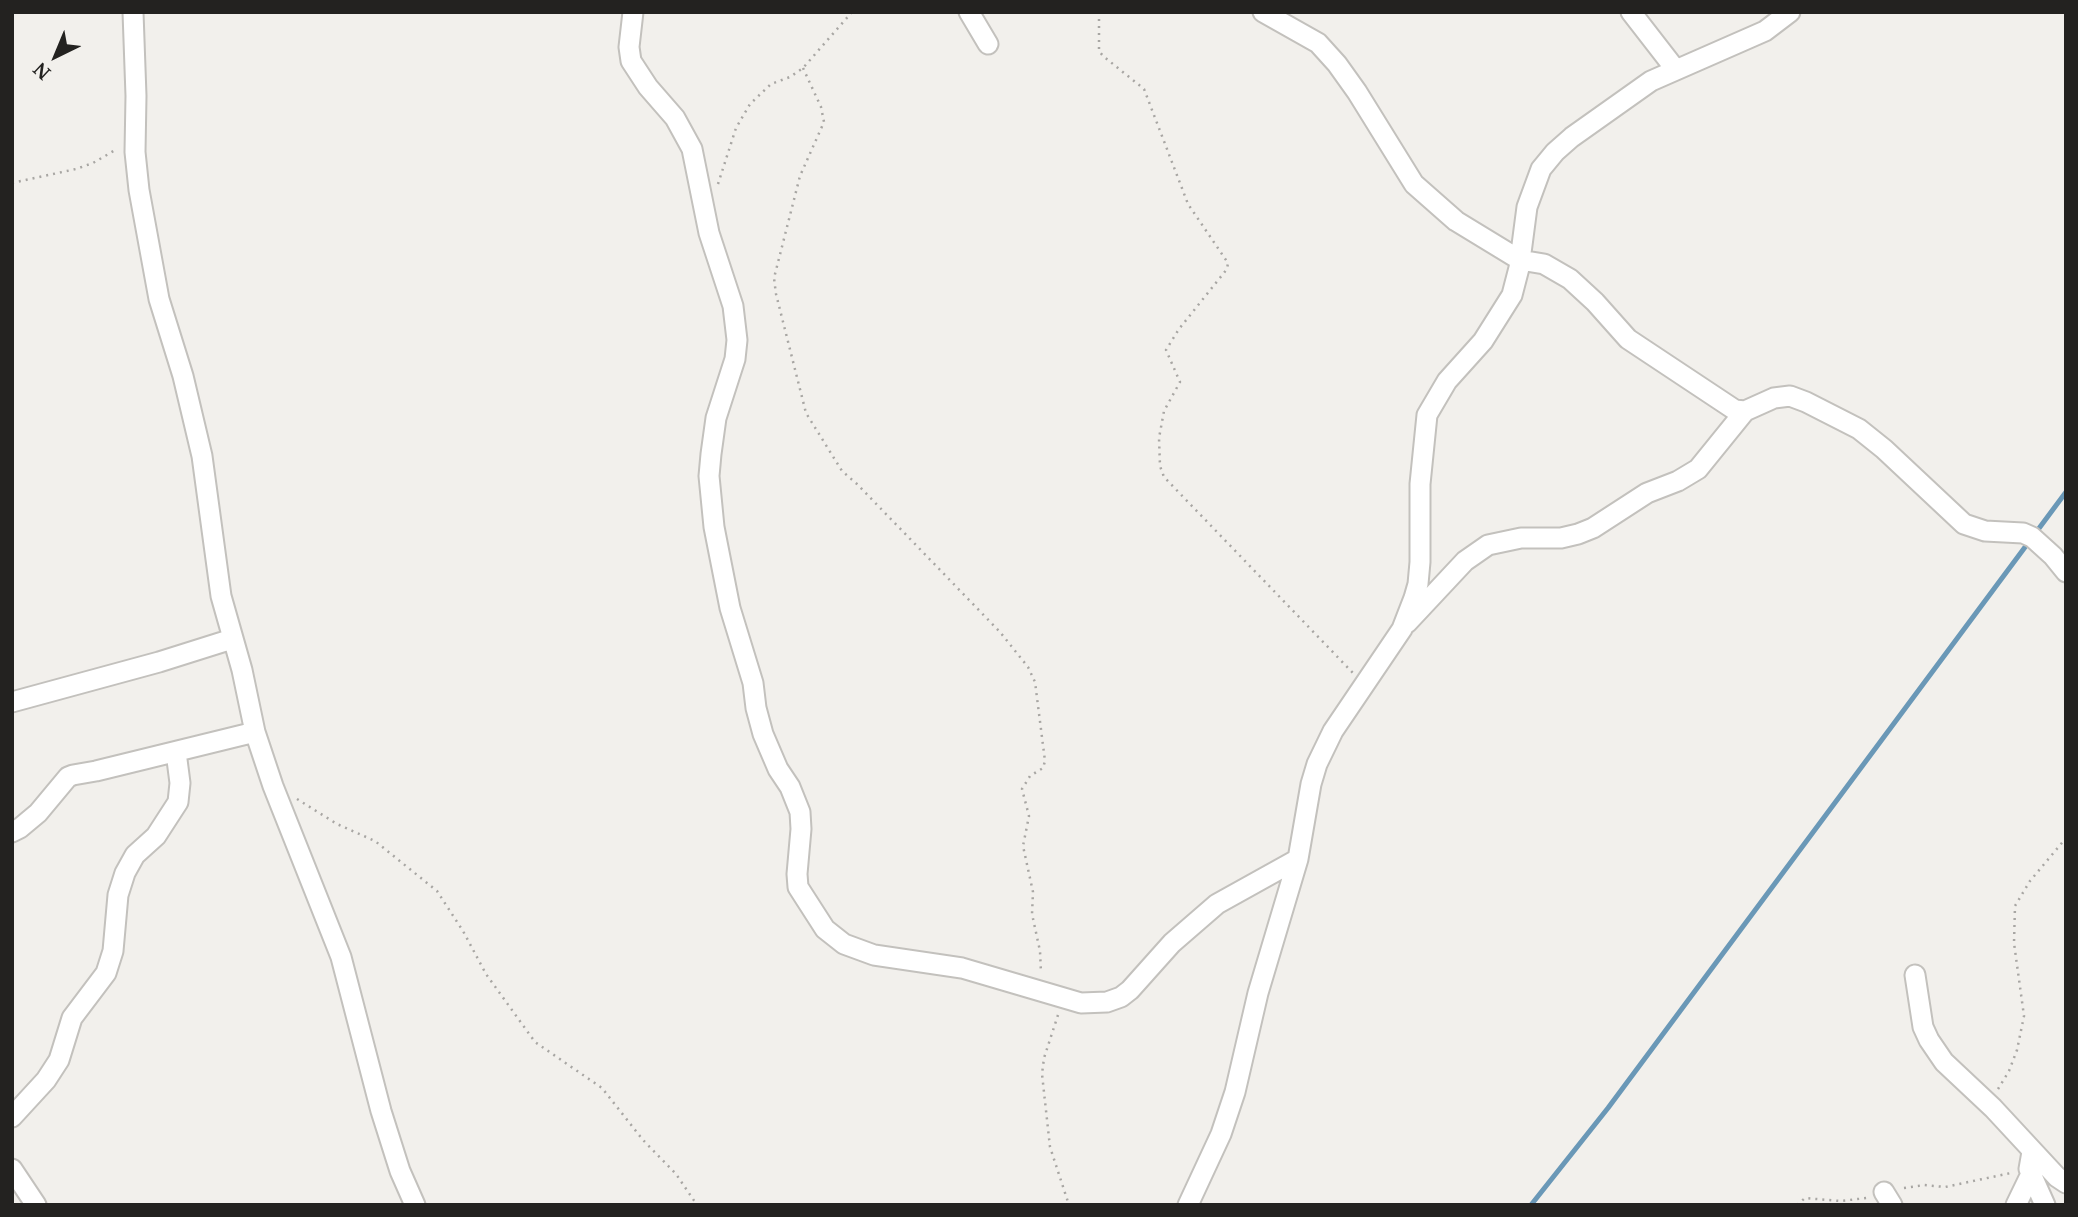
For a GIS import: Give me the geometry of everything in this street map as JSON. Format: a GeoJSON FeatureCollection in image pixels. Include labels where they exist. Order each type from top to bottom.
{"type":"FeatureCollection","features":[{"type":"Feature","properties":{"kind":"street"},"geometry":{"type":"LineString","coordinates":[[133,12],[135,137],[139,190],[157,286],[183,376],[202,456],[221,596],[256,732],[273,786],[341,957],[381,1111],[400,1171],[415,1205]]}},
{"type":"Feature","properties":{"kind":"street"},"geometry":{"type":"LineString","coordinates":[[634,12],[629,47],[631,61],[648,87],[675,117],[692,149],[709,233],[733,306],[737,332],[735,359],[716,418],[709,476],[714,527],[730,608],[753,683],[763,734],[800,812],[797,873],[799,887],[825,929],[833,937],[858,951],[962,968],[1054,996],[1094,1004],[1121,997],[1141,979],[1172,943],[1217,904],[1298,859]]}},
{"type":"Feature","properties":{"kind":"street"},"geometry":{"type":"LineString","coordinates":[[969,12],[988,44]]}},
{"type":"Feature","properties":{"kind":"street"},"geometry":{"type":"LineString","coordinates":[[1263,12],[1318,43],[1338,64],[1414,184],[1456,221],[1520,260],[1544,264],[1564,275],[1595,302],[1628,339],[1728,406],[1745,411]]}},
{"type":"Feature","properties":{"kind":"street"},"geometry":{"type":"LineString","coordinates":[[1631,12],[1676,70]]}},
{"type":"Feature","properties":{"kind":"street"},"geometry":{"type":"LineString","coordinates":[[1402,629],[1418,584],[1420,484],[1427,415],[1447,381],[1483,341],[1512,295],[1527,207],[1541,169],[1572,137],[1651,81],[1765,31],[1790,12]]}},
{"type":"Feature","properties":{"kind":"street"},"geometry":{"type":"LineString","coordinates":[[1188,1205],[1221,1135],[1236,1092],[1258,993],[1298,859],[1317,764],[1333,731],[1402,629],[1429,603],[1465,561],[1488,545],[1521,538],[1561,538],[1592,528],[1647,493],[1678,481],[1698,469],[1745,411],[1766,401],[1790,396],[1859,429],[1964,524],[1984,531],[2023,533],[2032,537],[2066,572]]}},
{"type":"Feature","properties":{"kind":"street"},"geometry":{"type":"LineString","coordinates":[[12,702],[232,639]]}},
{"type":"Feature","properties":{"kind":"street"},"geometry":{"type":"LineString","coordinates":[[12,832],[38,813],[63,782],[73,775],[256,732]]}},
{"type":"Feature","properties":{"kind":"street"},"geometry":{"type":"LineString","coordinates":[[12,1117],[53,1070],[59,1060],[72,1018],[106,974],[113,951],[118,895],[125,873],[135,855],[156,836],[178,802],[180,783],[176,752]]}},
{"type":"Feature","properties":{"kind":"street"},"geometry":{"type":"LineString","coordinates":[[1915,975],[1920,1015],[1929,1040],[1944,1062],[1988,1104],[2031,1165],[2045,1205]]}},
{"type":"Feature","properties":{"kind":"street"},"geometry":{"type":"LineString","coordinates":[[2031,1165],[2066,1183]]}},
{"type":"Feature","properties":{"kind":"street"},"geometry":{"type":"LineString","coordinates":[[2016,1205],[2031,1165]]}},
{"type":"Feature","properties":{"kind":"street"},"geometry":{"type":"LineString","coordinates":[[12,1169],[36,1205]]}},
{"type":"Feature","properties":{"kind":"path"},"geometry":{"type":"LineString","coordinates":[[714,193],[736,128],[750,104],[771,84],[790,77],[803,68],[852,12]]}},
{"type":"Feature","properties":{"kind":"path"},"geometry":{"type":"LineString","coordinates":[[1099,12],[1100,51],[1103,57],[1144,89],[1188,204],[1228,263],[1227,269],[1179,329],[1166,350],[1180,382],[1164,411],[1158,438],[1160,466],[1164,477],[1364,684]]}},
{"type":"Feature","properties":{"kind":"path"},"geometry":{"type":"LineString","coordinates":[[803,68],[821,107],[824,122],[800,176],[774,278],[806,414],[842,471],[1000,632],[1028,667],[1035,681],[1045,761],[1044,768],[1030,776],[1022,789],[1029,816],[1023,846],[1033,892],[1032,914],[1040,951],[1041,980],[1054,996],[1052,1039],[1044,1058],[1042,1074],[1050,1147],[1069,1205]]}},
{"type":"Feature","properties":{"kind":"path"},"geometry":{"type":"LineString","coordinates":[[12,183],[93,163],[135,137]]}},
{"type":"Feature","properties":{"kind":"path"},"geometry":{"type":"LineString","coordinates":[[298,799],[337,824],[375,841],[437,891],[486,974],[535,1042],[601,1088],[643,1140],[676,1174],[697,1205]]}},
{"type":"Feature","properties":{"kind":"path"},"geometry":{"type":"LineString","coordinates":[[1988,1104],[2009,1071],[2021,1037],[2024,1016],[2014,943],[2015,906],[2030,881],[2066,838]]}},
{"type":"Feature","properties":{"kind":"path"},"geometry":{"type":"LineString","coordinates":[[1797,1205],[1805,1198],[1888,1198],[1924,1185],[1945,1187],[2031,1165]]}},
{"type":"Feature","properties":{"kind":"waterway"},"geometry":{"type":"LineString","coordinates":[[1531,1205],[1608,1108],[2066,492]]}}]}
